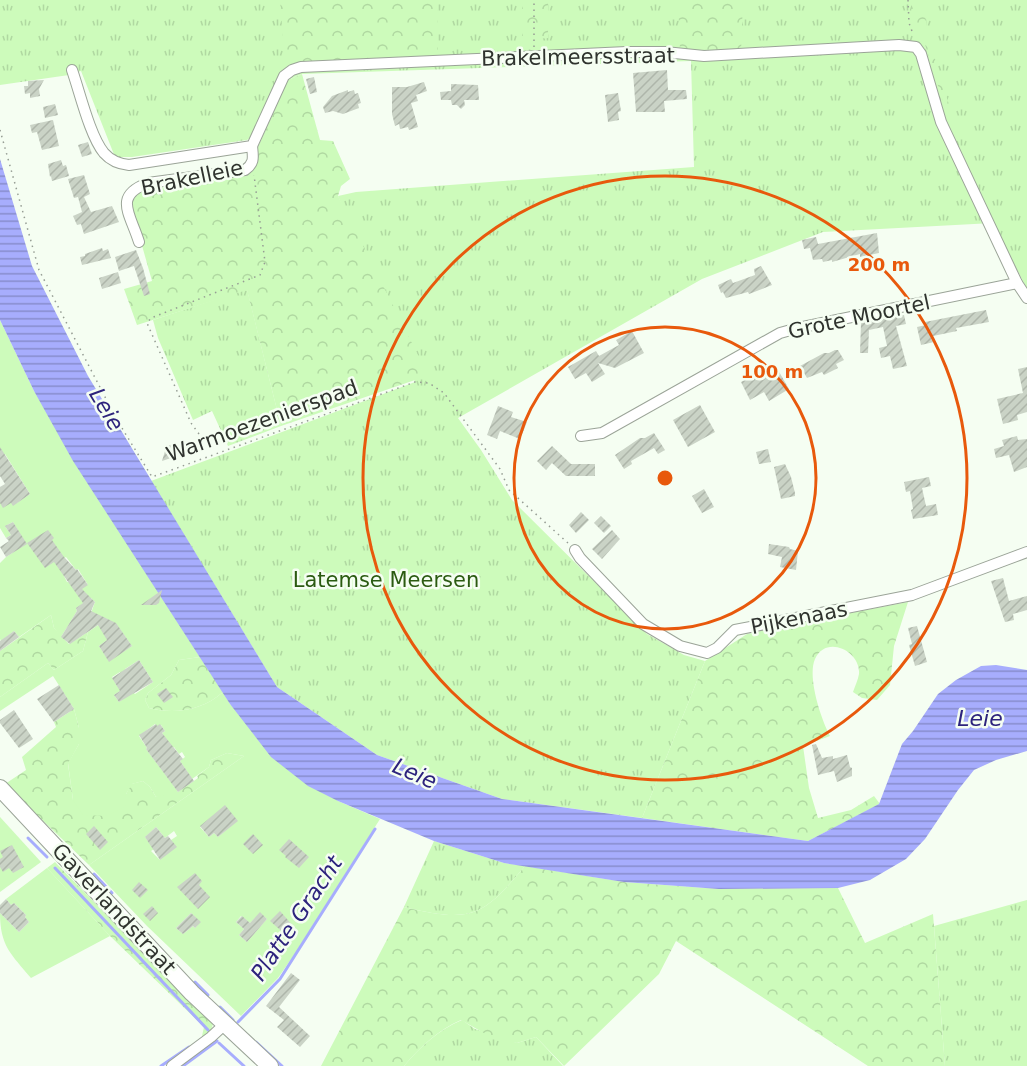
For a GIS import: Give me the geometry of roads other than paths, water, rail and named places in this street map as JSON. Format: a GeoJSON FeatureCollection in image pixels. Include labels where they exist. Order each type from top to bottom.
{"type":"FeatureCollection","features":[{"type":"Feature","properties":{"kind":"main road","name":"Gaverlandstraat"},"geometry":{"type":"LineString","coordinates":[[0,788],[227,1027],[270,1066]]}},
{"type":"Feature","properties":{"kind":"street","name":"Brakelmeersstraat"},"geometry":{"type":"LineString","coordinates":[[252,146],[284,76],[301,67],[651,51],[704,56],[899,45],[916,47],[921,54],[941,122],[1017,283]]}},
{"type":"Feature","properties":{"kind":"street"},"geometry":{"type":"LineString","coordinates":[[72,70],[101,149],[116,162],[129,165],[252,146]]}},
{"type":"Feature","properties":{"kind":"street","name":"Brakelleie"},"geometry":{"type":"LineString","coordinates":[[139,242],[126,201],[129,193],[148,183],[245,170],[253,163],[252,146]]}},
{"type":"Feature","properties":{"kind":"street"},"geometry":{"type":"LineString","coordinates":[[1017,283],[1027,298]]}},
{"type":"Feature","properties":{"kind":"street","name":"Grote Moortel"},"geometry":{"type":"LineString","coordinates":[[581,436],[602,434],[780,333],[1017,283]]}},
{"type":"Feature","properties":{"kind":"street","name":"Pijkenaas"},"geometry":{"type":"LineString","coordinates":[[575,550],[643,624],[680,646],[707,653],[717,648],[735,630],[912,595],[1027,552]]}},
{"type":"Feature","properties":{"kind":"street"},"geometry":{"type":"LineString","coordinates":[[172,1066],[227,1027]]}},
{"type":"Feature","properties":{"kind":"water","name":"Leie"},"geometry":{"type":"Polygon","coordinates":[[[0,159],[32,266],[88,376],[277,687],[377,755],[502,799],[808,841],[879,804],[902,744],[938,694],[956,680],[981,666],[996,665],[1027,670],[1027,751],[996,760],[974,770],[925,839],[906,859],[870,880],[838,888],[719,889],[624,882],[504,863],[434,841],[308,786],[271,757],[230,704],[73,461],[34,391],[0,320],[0,159]]]}},
{"type":"Feature","properties":{"kind":"waterway","name":"Platte Gracht"},"geometry":{"type":"LineString","coordinates":[[238,1022],[280,979],[375,829]]}},
{"type":"Feature","properties":{"kind":"waterway"},"geometry":{"type":"LineString","coordinates":[[28,838],[47,857]]}},
{"type":"Feature","properties":{"kind":"waterway"},"geometry":{"type":"LineString","coordinates":[[55,868],[208,1030]]}},
{"type":"Feature","properties":{"kind":"waterway"},"geometry":{"type":"LineString","coordinates":[[94,874],[112,893]]}},
{"type":"Feature","properties":{"kind":"waterway"},"geometry":{"type":"LineString","coordinates":[[195,982],[208,995]]}},
{"type":"Feature","properties":{"kind":"waterway"},"geometry":{"type":"LineString","coordinates":[[220,1007],[233,1020]]}},
{"type":"Feature","properties":{"kind":"waterway","name":"Platte Gracht"},"geometry":{"type":"LineString","coordinates":[[183,1066],[217,1041]]}},
{"type":"Feature","properties":{"kind":"waterway"},"geometry":{"type":"LineString","coordinates":[[256,1042],[282,1066]]}},
{"type":"Feature","properties":{"kind":"waterway"},"geometry":{"type":"LineString","coordinates":[[219,1043],[244,1066]]}},
{"type":"Feature","properties":{"kind":"waterway"},"geometry":{"type":"LineString","coordinates":[[161,1066],[189,1047]]}},
{"type":"Feature","properties":{"kind":"park label","name":"Latemse Meersen"},"geometry":{"type":"Point","coordinates":[386,580]}}]}
